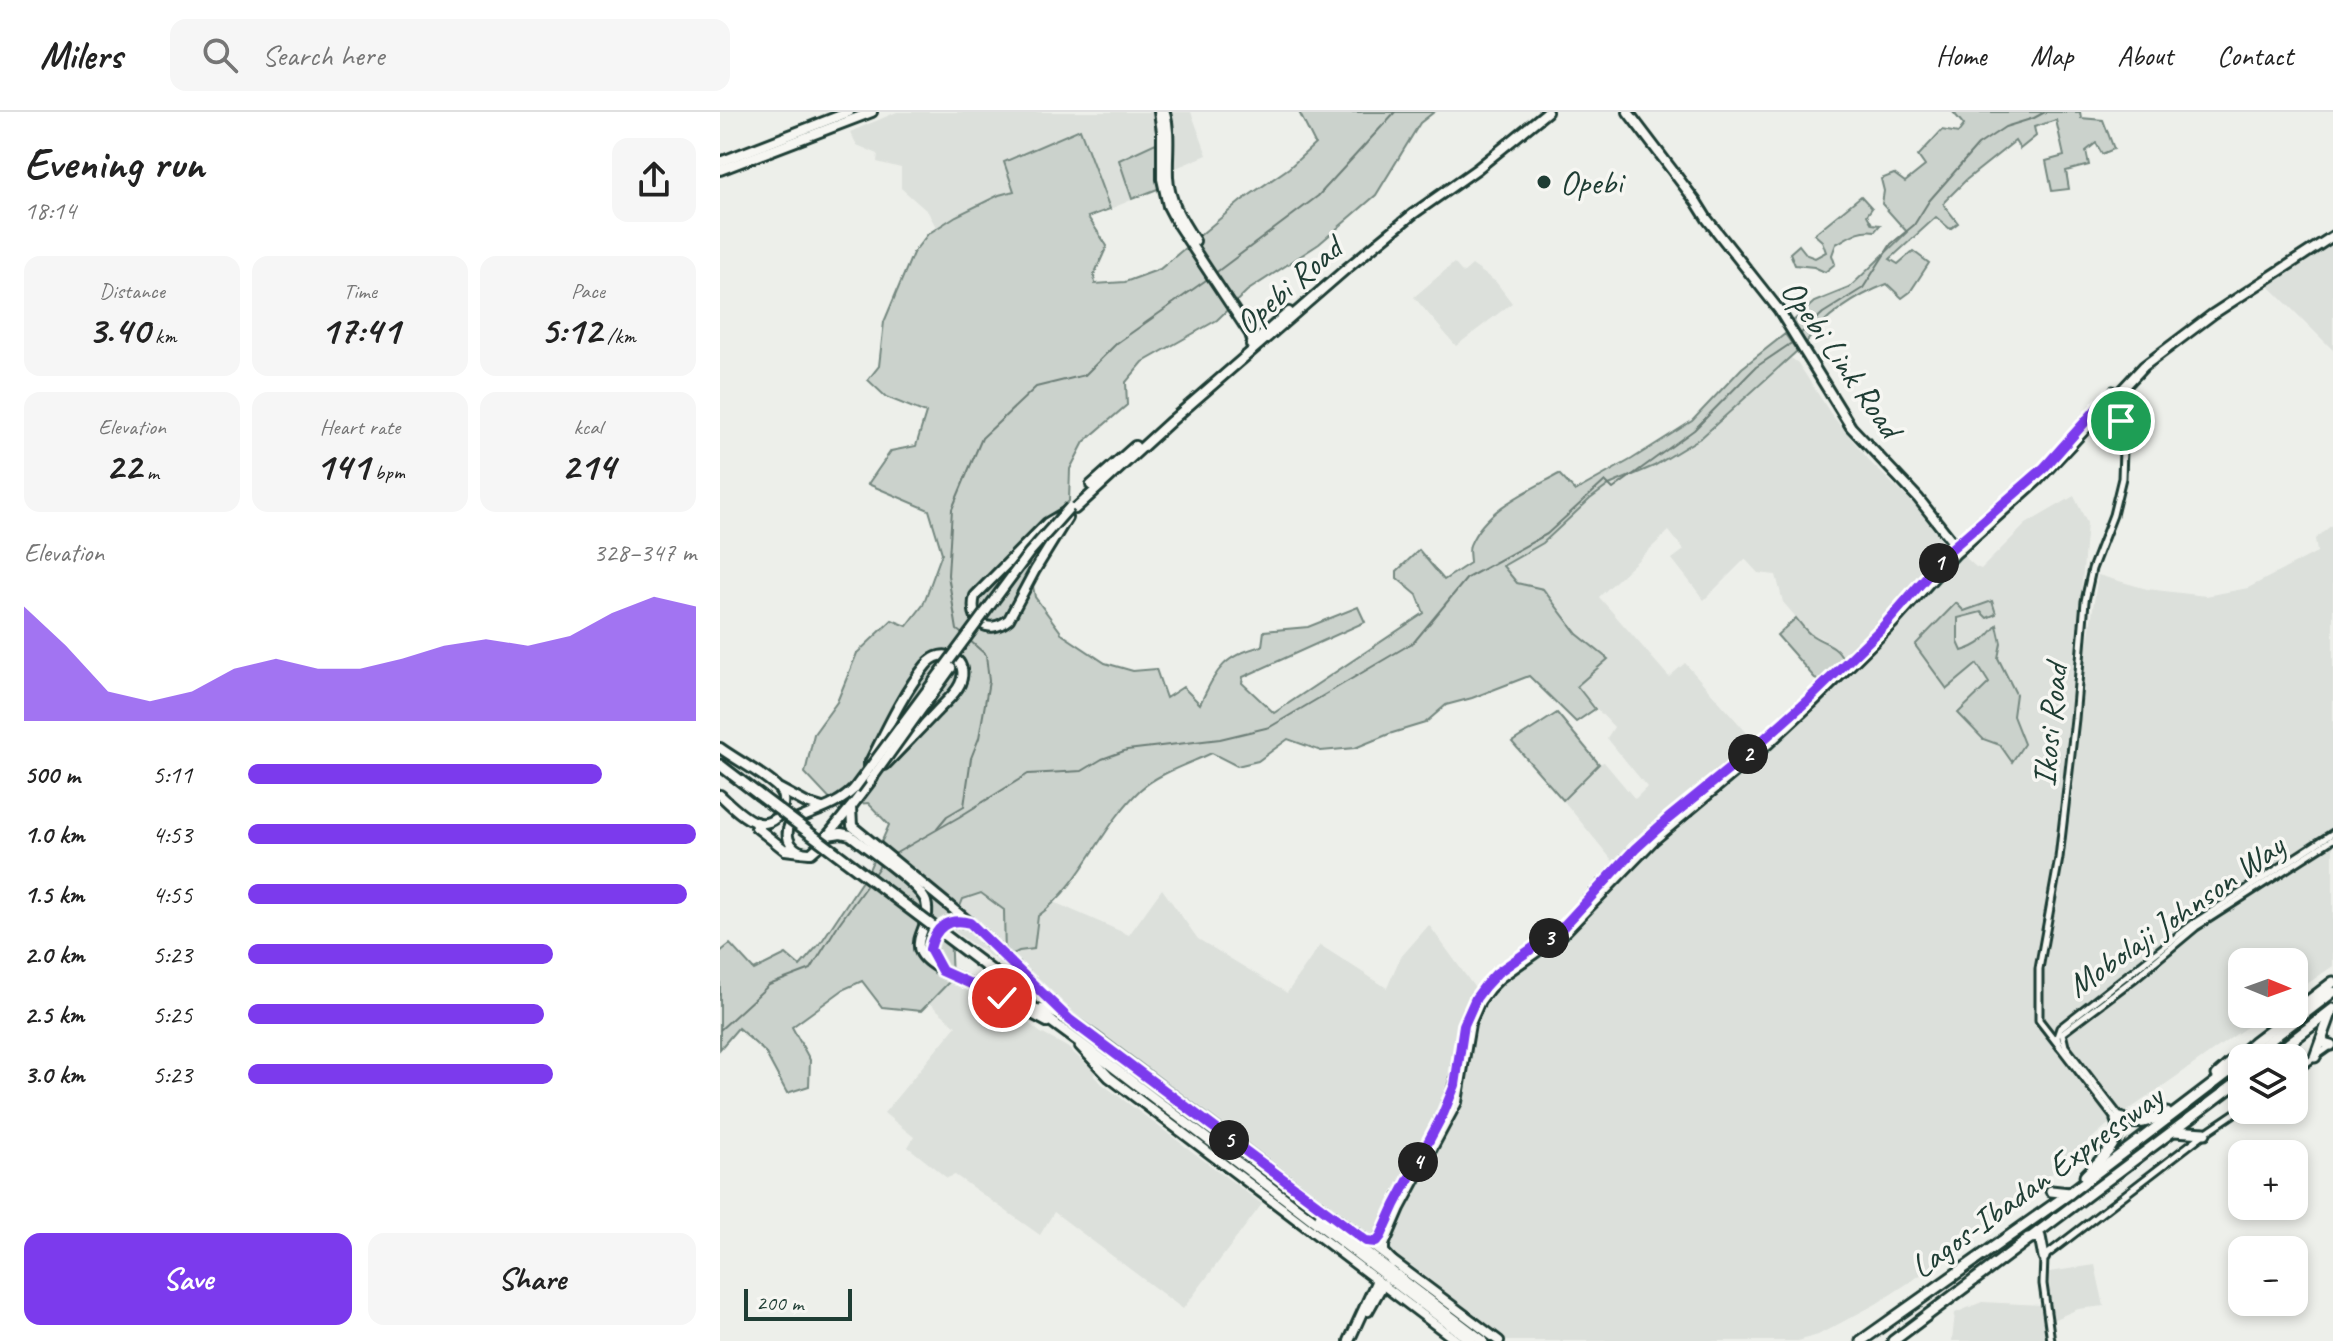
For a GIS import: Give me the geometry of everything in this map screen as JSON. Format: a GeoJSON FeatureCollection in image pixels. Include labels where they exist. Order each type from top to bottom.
{"type":"FeatureCollection","features":[{"type":"Feature","properties":{"kind":"highway"},"geometry":{"type":"LineString","coordinates":[[720,765],[757,797]]}},
{"type":"Feature","properties":{"kind":"highway"},"geometry":{"type":"LineString","coordinates":[[720,772],[1416,1295],[1483,1341]]}},
{"type":"Feature","properties":{"kind":"highway"},"geometry":{"type":"LineString","coordinates":[[2308,1001],[2333,982]]}},
{"type":"Feature","properties":{"kind":"highway"},"geometry":{"type":"LineString","coordinates":[[1006,984],[1043,1008],[1416,1295],[1471,1341]]}},
{"type":"Feature","properties":{"kind":"highway"},"geometry":{"type":"LineString","coordinates":[[2265,1044],[2333,992]]}},
{"type":"Feature","properties":{"kind":"highway"},"geometry":{"type":"LineString","coordinates":[[2315,1057],[2333,1010]]}},
{"type":"Feature","properties":{"kind":"highway"},"geometry":{"type":"LineString","coordinates":[[2287,1044],[2333,1010]]}},
{"type":"Feature","properties":{"kind":"highway"},"geometry":{"type":"LineString","coordinates":[[2206,1088],[2230,1062],[2273,1028]]}},
{"type":"Feature","properties":{"kind":"highway"},"geometry":{"type":"LineString","coordinates":[[2322,1038],[2324,1043],[2332,1044]]}},
{"type":"Feature","properties":{"kind":"highway","name":"Lagos-Ibadan Expressway"},"geometry":{"type":"LineString","coordinates":[[1861,1341],[2070,1193],[2228,1072]]}},
{"type":"Feature","properties":{"kind":"highway","name":"Lagos-Ibadan Expressway"},"geometry":{"type":"LineString","coordinates":[[1893,1341],[2228,1090]]}},
{"type":"Feature","properties":{"kind":"highway"},"geometry":{"type":"LineString","coordinates":[[2042,1212],[2048,1192],[2070,1193],[2116,1138],[2119,1119],[2129,1123],[2144,1122],[2184,1105]]}},
{"type":"Feature","properties":{"kind":"highway"},"geometry":{"type":"LineString","coordinates":[[2174,1131],[2205,1133]]}},
{"type":"Feature","properties":{"kind":"highway"},"geometry":{"type":"LineString","coordinates":[[2028,1238],[2040,1237],[2044,1257]]}},
{"type":"Feature","properties":{"kind":"highway"},"geometry":{"type":"LineString","coordinates":[[1416,1295],[1441,1298]]}},
{"type":"Feature","properties":{"kind":"highway"},"geometry":{"type":"LineString","coordinates":[[1416,1295],[1428,1318]]}},
{"type":"Feature","properties":{"kind":"highway"},"geometry":{"type":"LineString","coordinates":[[1855,1341],[1875,1331]]}},
{"type":"Feature","properties":{"kind":"main road"},"geometry":{"type":"LineString","coordinates":[[720,162],[846,114],[872,112]]}},
{"type":"Feature","properties":{"kind":"main road"},"geometry":{"type":"LineString","coordinates":[[1162,112],[1162,179],[1168,206],[1247,325],[1253,343]]}},
{"type":"Feature","properties":{"kind":"main road","name":"Opebi Road"},"geometry":{"type":"LineString","coordinates":[[1069,512],[1391,225],[1469,169],[1539,112]]}},
{"type":"Feature","properties":{"kind":"main road","name":"Opebi Road"},"geometry":{"type":"LineString","coordinates":[[1069,512],[1107,470],[1266,331],[1547,112]]}},
{"type":"Feature","properties":{"kind":"main road","name":"Opebi Link Road"},"geometry":{"type":"LineString","coordinates":[[1625,112],[1779,310],[1851,427],[1918,498],[1955,549]]}},
{"type":"Feature","properties":{"kind":"main road"},"geometry":{"type":"LineString","coordinates":[[720,170],[846,114]]}},
{"type":"Feature","properties":{"kind":"main road"},"geometry":{"type":"LineString","coordinates":[[1394,1263],[1384,1252],[1384,1245],[1400,1208],[1457,1102],[1469,1027],[1480,1001],[1501,977],[1566,931],[1658,828],[1819,690],[1955,549],[2044,468],[2149,356],[2289,258],[2333,234]]}},
{"type":"Feature","properties":{"kind":"main road"},"geometry":{"type":"LineString","coordinates":[[1247,325],[1256,332],[1266,331]]}},
{"type":"Feature","properties":{"kind":"main road"},"geometry":{"type":"LineString","coordinates":[[1069,512],[1009,619],[993,628],[981,624],[972,606],[975,596],[1047,523],[1069,512]]}},
{"type":"Feature","properties":{"kind":"main road"},"geometry":{"type":"LineString","coordinates":[[867,778],[1069,512]]}},
{"type":"Feature","properties":{"kind":"main road"},"geometry":{"type":"LineString","coordinates":[[720,795],[785,850],[811,853],[833,834],[850,812],[857,792],[1029,553],[1069,512]]}},
{"type":"Feature","properties":{"kind":"main road"},"geometry":{"type":"LineString","coordinates":[[941,654],[957,659],[963,674],[956,692],[867,778],[903,701],[927,664],[941,654]]}},
{"type":"Feature","properties":{"kind":"main road"},"geometry":{"type":"LineString","coordinates":[[720,748],[778,788],[822,808]]}},
{"type":"Feature","properties":{"kind":"main road"},"geometry":{"type":"LineString","coordinates":[[755,822],[771,821],[780,815],[784,800],[778,788]]}},
{"type":"Feature","properties":{"kind":"main road"},"geometry":{"type":"LineString","coordinates":[[801,852],[787,840],[790,823],[831,807],[857,792]]}},
{"type":"Feature","properties":{"kind":"main road"},"geometry":{"type":"LineString","coordinates":[[850,812],[852,826],[970,923],[1070,1020],[1499,1341]]}},
{"type":"Feature","properties":{"kind":"main road"},"geometry":{"type":"LineString","coordinates":[[833,834],[850,835],[925,899],[927,913],[918,944],[921,955],[942,971],[1063,1030],[1109,1077],[1457,1341]]}},
{"type":"Feature","properties":{"kind":"main road"},"geometry":{"type":"LineString","coordinates":[[1366,1241],[1376,1242],[1381,1236],[1443,1114],[1455,1085],[1464,1025],[1476,998],[1497,973],[1563,927],[1601,890]]}},
{"type":"Feature","properties":{"kind":"main road"},"geometry":{"type":"LineString","coordinates":[[942,971],[930,949],[936,933],[942,925],[951,921],[970,923]]}},
{"type":"Feature","properties":{"kind":"main road"},"geometry":{"type":"LineString","coordinates":[[1043,1008],[1070,1020]]}},
{"type":"Feature","properties":{"kind":"main road"},"geometry":{"type":"LineString","coordinates":[[1351,1341],[1380,1282]]}},
{"type":"Feature","properties":{"kind":"street","name":"Ikosi Road"},"geometry":{"type":"LineString","coordinates":[[2045,1027],[2038,1016],[2039,969],[2059,858],[2085,601],[2092,569],[2117,503],[2122,478],[2124,429],[2113,394]]}},
{"type":"Feature","properties":{"kind":"street","name":"Mobolaji Johnson Way"},"geometry":{"type":"LineString","coordinates":[[2119,1119],[2059,1042],[2059,1030],[2194,923],[2333,836]]}},
{"type":"Feature","properties":{"kind":"street","name":"Mobolaji Johnson Way"},"geometry":{"type":"LineString","coordinates":[[2059,1030],[2135,978],[2198,925],[2333,836]]}},
{"type":"Feature","properties":{"kind":"street"},"geometry":{"type":"LineString","coordinates":[[2045,1027],[2059,1030]]}},
{"type":"Feature","properties":{"kind":"street"},"geometry":{"type":"LineString","coordinates":[[2045,1027],[2059,1042]]}},
{"type":"Feature","properties":{"kind":"street"},"geometry":{"type":"LineString","coordinates":[[2308,1062],[2332,1044]]}},
{"type":"Feature","properties":{"kind":"street"},"geometry":{"type":"LineString","coordinates":[[2051,1341],[2044,1296],[2044,1257],[2228,1117]]}},
{"type":"Feature","properties":{"kind":"shaded area"},"geometry":{"type":"Polygon","coordinates":[[[897,112],[1156,112],[1160,188],[1110,209],[1080,130],[1005,163],[1014,191],[956,216],[937,229],[928,212],[901,188],[901,168],[877,162],[878,154],[857,145],[850,132],[897,112]]]}},
{"type":"Feature","properties":{"kind":"shaded area"},"geometry":{"type":"Polygon","coordinates":[[[1167,112],[1191,112],[1207,155],[1171,170],[1167,112]]]}},
{"type":"Feature","properties":{"kind":"shaded area"},"geometry":{"type":"Polygon","coordinates":[[[1299,112],[1434,112],[1420,123],[1376,195],[1319,244],[1247,291],[1217,320],[1143,362],[1126,382],[1127,405],[1084,442],[1070,469],[1069,501],[1045,525],[1028,559],[1035,597],[1063,635],[1105,663],[1133,671],[1156,669],[1166,698],[1183,687],[1200,704],[1222,666],[1238,654],[1262,646],[1264,631],[1308,627],[1358,607],[1365,622],[1243,677],[1242,683],[1274,713],[1424,613],[1417,595],[1397,578],[1397,571],[1419,550],[1444,580],[1470,563],[1469,547],[1477,532],[1508,502],[1559,474],[1575,491],[1692,421],[1742,368],[1785,334],[1797,351],[1702,437],[1654,466],[1609,485],[1543,543],[1503,566],[1517,583],[1543,589],[1577,634],[1608,659],[1577,686],[1595,709],[1576,722],[1529,676],[1446,705],[1425,723],[1355,748],[1321,751],[1288,739],[1258,761],[1237,766],[1212,753],[1174,769],[1140,790],[1126,805],[1080,872],[1054,903],[1038,916],[1034,949],[1019,951],[1005,958],[1004,910],[981,893],[963,899],[950,932],[952,979],[921,1011],[882,1007],[862,981],[844,989],[792,1027],[810,1060],[809,1086],[787,1093],[765,1052],[738,1028],[720,1049],[720,952],[730,944],[754,970],[786,954],[800,966],[822,941],[868,872],[889,825],[868,803],[836,806],[805,773],[814,734],[837,702],[857,653],[892,620],[907,626],[923,605],[942,553],[929,510],[868,484],[891,451],[916,446],[926,413],[886,397],[868,380],[879,366],[884,322],[913,253],[928,234],[956,216],[1014,191],[1004,162],[1080,129],[1110,209],[1088,217],[1107,246],[1094,275],[1095,284],[1125,282],[1160,269],[1315,144],[1299,112]]]}},
{"type":"Feature","properties":{"kind":"shaded area"},"geometry":{"type":"Polygon","coordinates":[[[1953,112],[2080,112],[2081,118],[2103,120],[2114,149],[2102,154],[2096,143],[2086,151],[2089,165],[2066,171],[2069,189],[2052,191],[2046,161],[2064,156],[2056,120],[2034,127],[2036,136],[2020,149],[2015,141],[1945,201],[1944,205],[1958,223],[1950,229],[1936,217],[1890,259],[1898,264],[1913,251],[1929,263],[1910,292],[1902,298],[1887,284],[1864,295],[1831,316],[1805,344],[1791,323],[1814,302],[1849,288],[1907,232],[1882,204],[1884,191],[1881,179],[1894,174],[1905,182],[1925,166],[1918,156],[1942,130],[1958,133],[1964,125],[1953,112]]]}},
{"type":"Feature","properties":{"kind":"shaded area"},"geometry":{"type":"Polygon","coordinates":[[[1160,141],[1160,188],[1132,199],[1119,160],[1160,141]]]}},
{"type":"Feature","properties":{"kind":"shaded area"},"geometry":{"type":"Polygon","coordinates":[[[1861,196],[1872,208],[1867,215],[1872,224],[1880,225],[1875,231],[1859,232],[1836,244],[1832,255],[1835,264],[1825,272],[1795,265],[1790,253],[1799,245],[1807,255],[1815,258],[1826,252],[1822,241],[1814,234],[1861,196]]]}},
{"type":"Feature","properties":{"kind":"shaded area"},"geometry":{"type":"Polygon","coordinates":[[[2333,244],[2333,350],[2268,285],[2333,244]]]}},
{"type":"Feature","properties":{"kind":"shaded area"},"geometry":{"type":"Polygon","coordinates":[[[1454,263],[1463,273],[1472,265],[1496,282],[1512,303],[1456,346],[1414,297],[1454,263]]]}},
{"type":"Feature","properties":{"kind":"shaded area"},"geometry":{"type":"Polygon","coordinates":[[[1791,358],[1798,363],[1831,414],[1873,465],[1914,504],[1935,530],[1976,567],[1981,569],[2026,524],[2074,496],[2087,523],[2077,642],[2088,641],[2098,575],[2147,589],[2206,596],[2248,588],[2317,552],[2315,539],[2333,524],[2333,966],[2308,983],[2308,948],[2228,948],[2228,1028],[2245,1028],[2106,1126],[2040,1184],[1925,1272],[1876,1304],[1818,1335],[1798,1341],[1508,1341],[1477,1320],[1432,1281],[1025,980],[951,929],[962,899],[981,893],[1004,910],[1005,957],[1038,916],[1056,903],[1129,935],[1162,889],[1198,939],[1287,993],[1320,945],[1387,988],[1400,958],[1429,925],[1485,1002],[1520,969],[1552,946],[1625,876],[1563,800],[1598,764],[1604,762],[1635,799],[1647,787],[1607,738],[1614,727],[1576,687],[1607,659],[1577,634],[1543,589],[1517,583],[1503,567],[1543,543],[1609,485],[1654,466],[1702,437],[1791,358]],[[1669,531],[1599,597],[1669,677],[1685,663],[1763,751],[1851,671],[1840,652],[1821,638],[1811,635],[1783,602],[1776,575],[1758,573],[1745,559],[1704,600],[1672,559],[1684,550],[1669,531]]]}},
{"type":"Feature","properties":{"kind":"shaded area"},"geometry":{"type":"Polygon","coordinates":[[[1992,601],[1996,614],[1987,618],[1981,612],[1958,618],[1958,642],[1962,651],[1973,647],[1997,625],[2001,643],[1998,658],[2016,694],[2013,716],[2024,744],[2012,762],[2000,745],[1983,739],[1958,713],[1989,683],[1977,664],[1947,689],[1915,645],[1956,603],[1964,611],[1992,601]]]}},
{"type":"Feature","properties":{"kind":"shaded area"},"geometry":{"type":"Polygon","coordinates":[[[1796,618],[1808,632],[1833,646],[1843,659],[1820,684],[1777,635],[1796,618]]]}},
{"type":"Feature","properties":{"kind":"shaded area"},"geometry":{"type":"Polygon","coordinates":[[[1557,713],[1599,764],[1563,800],[1512,742],[1557,713]]]}},
{"type":"Feature","properties":{"kind":"shaded area"},"geometry":{"type":"Polygon","coordinates":[[[957,971],[1006,1017],[1022,1018],[1067,1047],[1095,1072],[1094,1076],[1101,1083],[1262,1204],[1183,1309],[1054,1212],[1040,1235],[955,1175],[947,1178],[908,1147],[914,1137],[884,1113],[956,1026],[929,1003],[957,971]]]}},
{"type":"Feature","properties":{"kind":"shaded area"},"geometry":{"type":"Polygon","coordinates":[[[2095,1265],[2104,1306],[2078,1309],[2050,1321],[2049,1272],[2095,1265]]]}},
{"type":"Feature","properties":{"kind":"shaded area"},"geometry":{"type":"Polygon","coordinates":[[[1982,1302],[2042,1305],[2045,1341],[1952,1341],[1955,1313],[1982,1302]]]}},
{"type":"Feature","properties":{"kind":"waterway"},"geometry":{"type":"LineString","coordinates":[[1214,274],[1318,196],[1395,112]]}},
{"type":"Feature","properties":{"kind":"waterway"},"geometry":{"type":"LineString","coordinates":[[1797,337],[1823,313],[1863,288],[1891,244],[1914,225],[1929,201],[1978,145],[2005,127],[2045,112]]}},
{"type":"Feature","properties":{"kind":"waterway"},"geometry":{"type":"LineString","coordinates":[[964,635],[957,630],[948,575],[952,509],[982,438],[1036,387],[1085,375],[1117,343],[1209,278]]}},
{"type":"Feature","properties":{"kind":"waterway"},"geometry":{"type":"LineString","coordinates":[[891,856],[1028,774],[1082,771],[1102,759],[1127,750],[1220,739],[1270,727],[1414,642],[1467,578],[1547,534],[1605,481],[1613,489],[1694,430],[1756,367],[1793,342]]}},
{"type":"Feature","properties":{"kind":"waterway"},"geometry":{"type":"LineString","coordinates":[[937,828],[947,816],[964,806],[971,758],[979,738],[989,681],[986,655],[968,639]]}},
{"type":"Feature","properties":{"kind":"waterway"},"geometry":{"type":"LineString","coordinates":[[873,876],[882,862]]}},
{"type":"Feature","properties":{"kind":"waterway"},"geometry":{"type":"LineString","coordinates":[[720,1030],[769,985],[811,969],[869,882]]}},
{"type":"Feature","properties":{"kind":"place","name":"Opebi"},"geometry":{"type":"Point","coordinates":[1544,182]}},
{"type":"Feature","properties":{"kind":"route"},"geometry":{"type":"LineString","coordinates":[[1002,998],[942,971],[930,949],[942,925],[951,921],[970,923],[1070,1020],[1309,1200],[1366,1241],[1376,1242],[1443,1114],[1455,1085],[1468,1012],[1485,986],[1497,973],[1569,922],[1635,849],[1809,699],[1882,628],[1951,549],[2044,468],[2110,394],[2118,407],[2121,421]]}}]}
